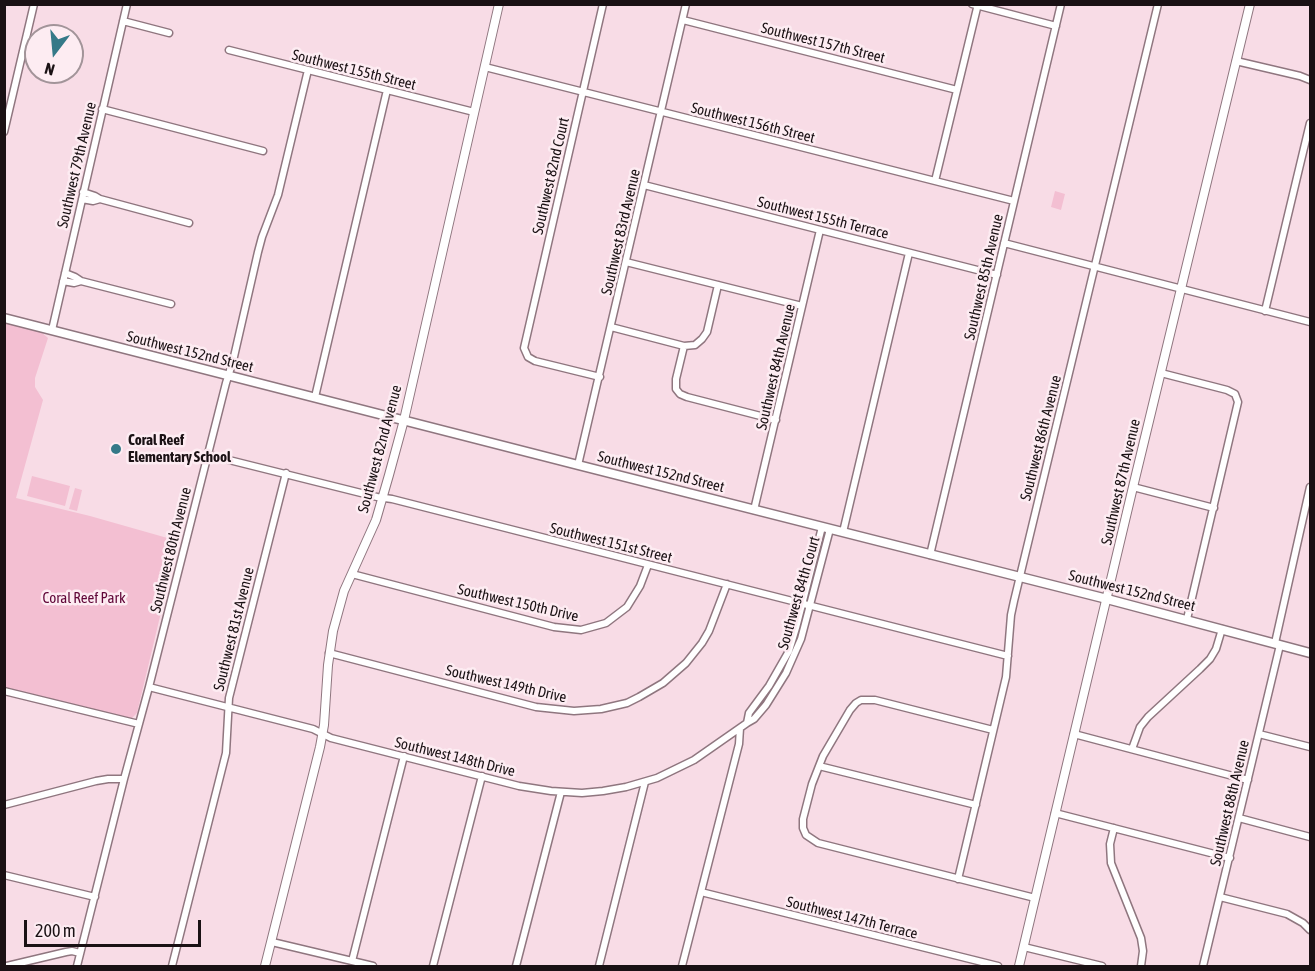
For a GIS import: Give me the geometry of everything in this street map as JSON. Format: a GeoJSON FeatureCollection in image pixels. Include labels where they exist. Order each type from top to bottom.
{"type":"FeatureCollection","features":[{"type":"Feature","properties":{"kind":"main road","name":"Southwest 152nd Street"},"geometry":{"type":"LineString","coordinates":[[4,318],[930,555],[1107,598],[1311,653]]}},
{"type":"Feature","properties":{"kind":"street"},"geometry":{"type":"LineString","coordinates":[[4,132],[34,4]]}},
{"type":"Feature","properties":{"kind":"street","name":"Southwest 79th Avenue"},"geometry":{"type":"LineString","coordinates":[[52,330],[127,4]]}},
{"type":"Feature","properties":{"kind":"street","name":"Southwest 82nd Avenue"},"geometry":{"type":"LineString","coordinates":[[265,966],[309,796],[322,733],[329,653],[338,611],[383,498],[404,420],[499,4]]}},
{"type":"Feature","properties":{"kind":"street","name":"Southwest 82nd Court"},"geometry":{"type":"LineString","coordinates":[[600,376],[536,361],[526,354],[524,348],[603,4]]}},
{"type":"Feature","properties":{"kind":"street","name":"Southwest 83rd Avenue"},"geometry":{"type":"LineString","coordinates":[[578,465],[687,4]]}},
{"type":"Feature","properties":{"kind":"street","name":"Southwest 85th Avenue"},"geometry":{"type":"LineString","coordinates":[[930,555],[1061,4]]}},
{"type":"Feature","properties":{"kind":"street","name":"Southwest 86th Avenue"},"geometry":{"type":"LineString","coordinates":[[958,879],[1006,677],[1012,609],[1158,4]]}},
{"type":"Feature","properties":{"kind":"street","name":"Southwest 87th Avenue"},"geometry":{"type":"LineString","coordinates":[[1019,966],[1250,4]]}},
{"type":"Feature","properties":{"kind":"street"},"geometry":{"type":"LineString","coordinates":[[935,181],[976,5],[1056,26]]}},
{"type":"Feature","properties":{"kind":"street","name":"Southwest 157th Street"},"geometry":{"type":"LineString","coordinates":[[683,20],[957,90]]}},
{"type":"Feature","properties":{"kind":"street"},"geometry":{"type":"LineString","coordinates":[[123,21],[169,33]]}},
{"type":"Feature","properties":{"kind":"street","name":"Southwest 155th Street"},"geometry":{"type":"LineString","coordinates":[[229,50],[474,112]]}},
{"type":"Feature","properties":{"kind":"street"},"geometry":{"type":"LineString","coordinates":[[1236,61],[1311,80]]}},
{"type":"Feature","properties":{"kind":"street","name":"Southwest 156th Street"},"geometry":{"type":"LineString","coordinates":[[485,67],[1014,201]]}},
{"type":"Feature","properties":{"kind":"street","name":"Southwest 80th Avenue"},"geometry":{"type":"LineString","coordinates":[[77,966],[260,244],[278,195],[308,70]]}},
{"type":"Feature","properties":{"kind":"street"},"geometry":{"type":"LineString","coordinates":[[315,397],[387,90]]}},
{"type":"Feature","properties":{"kind":"street"},"geometry":{"type":"LineString","coordinates":[[102,109],[263,150]]}},
{"type":"Feature","properties":{"kind":"street"},"geometry":{"type":"LineString","coordinates":[[1265,311],[1311,123]]}},
{"type":"Feature","properties":{"kind":"street","name":"Southwest 155th Terrace"},"geometry":{"type":"LineString","coordinates":[[644,185],[997,275]]}},
{"type":"Feature","properties":{"kind":"street"},"geometry":{"type":"LineString","coordinates":[[82,196],[93,201],[100,199],[189,223]]}},
{"type":"Feature","properties":{"kind":"street","name":"Southwest 84th Avenue"},"geometry":{"type":"LineString","coordinates":[[754,510],[820,230]]}},
{"type":"Feature","properties":{"kind":"street"},"geometry":{"type":"LineString","coordinates":[[1004,243],[1311,322]]}},
{"type":"Feature","properties":{"kind":"street","name":"Southwest 84th Court"},"geometry":{"type":"LineString","coordinates":[[843,532],[909,253]]}},
{"type":"Feature","properties":{"kind":"street"},"geometry":{"type":"LineString","coordinates":[[626,262],[802,306]]}},
{"type":"Feature","properties":{"kind":"street"},"geometry":{"type":"LineString","coordinates":[[65,273],[81,281],[171,304]]}},
{"type":"Feature","properties":{"kind":"street"},"geometry":{"type":"LineString","coordinates":[[63,281],[74,283],[81,281]]}},
{"type":"Feature","properties":{"kind":"street"},"geometry":{"type":"LineString","coordinates":[[611,327],[684,346],[695,345],[705,335],[718,285]]}},
{"type":"Feature","properties":{"kind":"street"},"geometry":{"type":"LineString","coordinates":[[684,346],[675,386],[678,392],[687,397],[776,420]]}},
{"type":"Feature","properties":{"kind":"street"},"geometry":{"type":"LineString","coordinates":[[1161,373],[1223,388],[1237,397],[1239,402],[1187,619]]}},
{"type":"Feature","properties":{"kind":"street","name":"Southwest 151st Street"},"geometry":{"type":"LineString","coordinates":[[208,454],[1008,656]]}},
{"type":"Feature","properties":{"kind":"street","name":"Southwest 81st Avenue"},"geometry":{"type":"LineString","coordinates":[[172,966],[226,753],[229,698],[286,473]]}},
{"type":"Feature","properties":{"kind":"street"},"geometry":{"type":"LineString","coordinates":[[1133,487],[1214,508]]}},
{"type":"Feature","properties":{"kind":"street","name":"Southwest 88th Avenue"},"geometry":{"type":"LineString","coordinates":[[1203,966],[1259,734],[1308,510],[1311,487]]}},
{"type":"Feature","properties":{"kind":"street","name":"Southwest 84th Court"},"geometry":{"type":"LineString","coordinates":[[747,723],[749,713],[769,686],[789,651],[826,528]]}},
{"type":"Feature","properties":{"kind":"street","name":"Southwest 84th Court"},"geometry":{"type":"LineString","coordinates":[[747,723],[754,719],[773,695],[801,639],[811,605],[826,528]]}},
{"type":"Feature","properties":{"kind":"street","name":"Southwest 150th Drive"},"geometry":{"type":"LineString","coordinates":[[352,573],[554,627],[581,630],[606,623],[627,607],[636,594],[648,564]]}},
{"type":"Feature","properties":{"kind":"street","name":"Southwest 149th Drive"},"geometry":{"type":"LineString","coordinates":[[329,653],[536,707],[574,711],[601,709],[639,698],[663,683],[686,663],[709,631],[727,584]]}},
{"type":"Feature","properties":{"kind":"street"},"geometry":{"type":"LineString","coordinates":[[1132,749],[1140,727],[1148,717],[1210,658],[1216,649],[1222,628]]}},
{"type":"Feature","properties":{"kind":"street","name":"Southwest 148th Drive"},"geometry":{"type":"LineString","coordinates":[[149,687],[313,729],[331,738],[519,786],[561,792],[603,791],[645,782],[684,765],[747,723]]}},
{"type":"Feature","properties":{"kind":"street"},"geometry":{"type":"LineString","coordinates":[[4,691],[139,724]]}},
{"type":"Feature","properties":{"kind":"street"},"geometry":{"type":"LineString","coordinates":[[993,730],[875,700],[865,699],[856,703],[840,726],[819,766],[812,784],[803,819],[803,828],[806,835],[818,843],[1035,898]]}},
{"type":"Feature","properties":{"kind":"street"},"geometry":{"type":"LineString","coordinates":[[683,966],[739,744],[740,728]]}},
{"type":"Feature","properties":{"kind":"street"},"geometry":{"type":"LineString","coordinates":[[1074,734],[1248,780]]}},
{"type":"Feature","properties":{"kind":"street"},"geometry":{"type":"LineString","coordinates":[[1259,734],[1311,747]]}},
{"type":"Feature","properties":{"kind":"street"},"geometry":{"type":"LineString","coordinates":[[352,961],[404,756]]}},
{"type":"Feature","properties":{"kind":"street"},"geometry":{"type":"LineString","coordinates":[[819,766],[976,806]]}},
{"type":"Feature","properties":{"kind":"street"},"geometry":{"type":"LineString","coordinates":[[433,966],[482,776]]}},
{"type":"Feature","properties":{"kind":"street"},"geometry":{"type":"LineString","coordinates":[[4,805],[108,778],[124,779]]}},
{"type":"Feature","properties":{"kind":"street"},"geometry":{"type":"LineString","coordinates":[[599,966],[645,782]]}},
{"type":"Feature","properties":{"kind":"street"},"geometry":{"type":"LineString","coordinates":[[516,966],[561,792]]}},
{"type":"Feature","properties":{"kind":"street"},"geometry":{"type":"LineString","coordinates":[[1055,813],[1230,858]]}},
{"type":"Feature","properties":{"kind":"street"},"geometry":{"type":"LineString","coordinates":[[1239,818],[1311,837]]}},
{"type":"Feature","properties":{"kind":"street"},"geometry":{"type":"LineString","coordinates":[[1114,828],[1110,844],[1111,863],[1141,938],[1143,951],[1141,966]]}},
{"type":"Feature","properties":{"kind":"street"},"geometry":{"type":"LineString","coordinates":[[4,875],[94,897]]}},
{"type":"Feature","properties":{"kind":"street","name":"Southwest 147th Terrace"},"geometry":{"type":"LineString","coordinates":[[701,892],[998,966]]}},
{"type":"Feature","properties":{"kind":"street"},"geometry":{"type":"LineString","coordinates":[[1220,897],[1287,914],[1311,930]]}},
{"type":"Feature","properties":{"kind":"street"},"geometry":{"type":"LineString","coordinates":[[272,942],[373,966]]}},
{"type":"Feature","properties":{"kind":"street"},"geometry":{"type":"LineString","coordinates":[[1024,947],[1099,966]]}},
{"type":"Feature","properties":{"kind":"street"},"geometry":{"type":"LineString","coordinates":[[7,966],[66,952],[80,953]]}},
{"type":"Feature","properties":{"kind":"green space"},"geometry":{"type":"Polygon","coordinates":[[[1055,191],[1065,194],[1061,210],[1051,207],[1055,191]]]}},
{"type":"Feature","properties":{"kind":"green space","name":"Coral Reef Park"},"geometry":{"type":"Polygon","coordinates":[[[5,323],[40,331],[48,338],[35,378],[35,387],[43,400],[16,498],[178,541],[137,713],[130,720],[5,688],[5,323]]]}},
{"type":"Feature","properties":{"kind":"green space"},"geometry":{"type":"Polygon","coordinates":[[[32,476],[70,486],[65,506],[27,496],[32,476]]]}},
{"type":"Feature","properties":{"kind":"green space"},"geometry":{"type":"Polygon","coordinates":[[[75,488],[82,490],[77,511],[69,509],[75,488]]]}},
{"type":"Feature","properties":{"kind":"place","name":"Coral Reef Elementary School"},"geometry":{"type":"Point","coordinates":[116,449]}}]}
